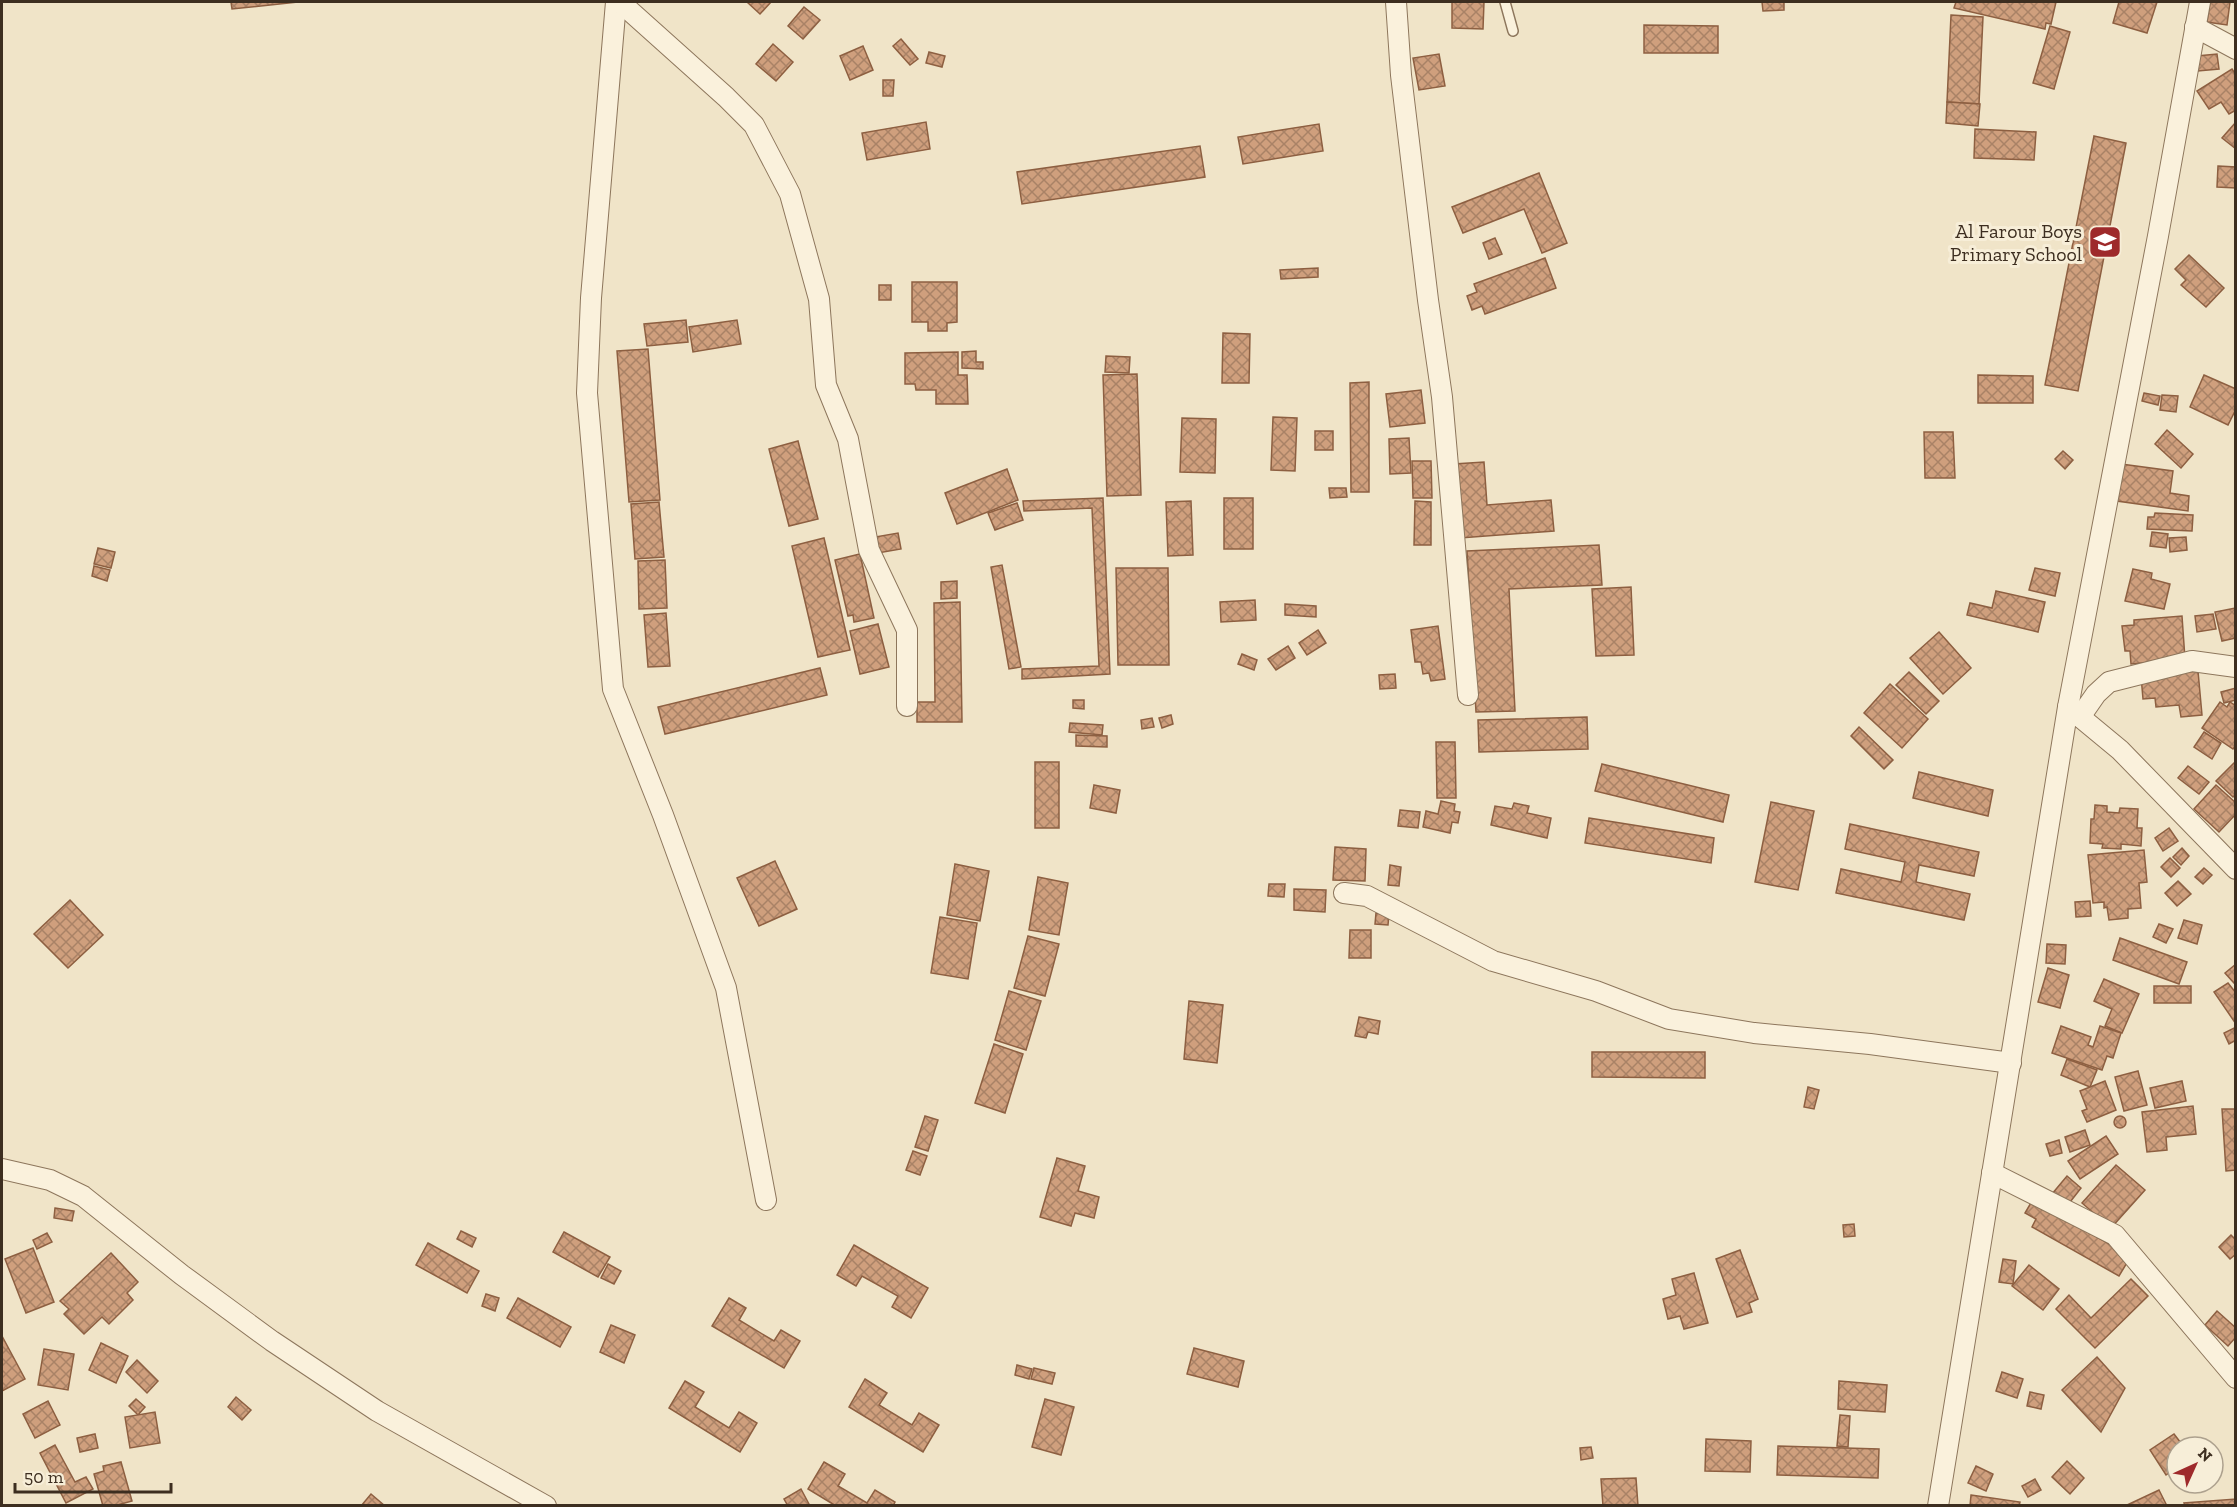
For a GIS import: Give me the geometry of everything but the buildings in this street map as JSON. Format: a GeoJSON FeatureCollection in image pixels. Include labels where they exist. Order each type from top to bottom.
{"type":"FeatureCollection","features":[{"type":"Feature","properties":{"kind":"street"},"geometry":{"type":"LineString","coordinates":[[618,2],[726,97],[753,126],[789,194],[819,299],[826,385],[848,439],[869,550],[907,630],[907,706]]}},
{"type":"Feature","properties":{"kind":"street"},"geometry":{"type":"LineString","coordinates":[[618,2],[591,298],[587,393],[613,689],[663,815],[726,988],[766,1200]]}},
{"type":"Feature","properties":{"kind":"street"},"geometry":{"type":"LineString","coordinates":[[1396,2],[1403,87],[1442,397],[1468,696]]}},
{"type":"Feature","properties":{"kind":"street"},"geometry":{"type":"LineString","coordinates":[[1938,1506],[2011,1063],[2200,2]]}},
{"type":"Feature","properties":{"kind":"street"},"geometry":{"type":"LineString","coordinates":[[2195,27],[2235,49]]}},
{"type":"Feature","properties":{"kind":"street"},"geometry":{"type":"LineString","coordinates":[[2074,712],[2109,682],[2192,661],[2235,668]]}},
{"type":"Feature","properties":{"kind":"street"},"geometry":{"type":"LineString","coordinates":[[2074,712],[2120,750],[2235,869]]}},
{"type":"Feature","properties":{"kind":"street"},"geometry":{"type":"LineString","coordinates":[[1344,893],[1367,896],[1493,962],[1596,991],[1669,1019],[1754,1033],[1870,1044],[2011,1063]]}},
{"type":"Feature","properties":{"kind":"street"},"geometry":{"type":"LineString","coordinates":[[2,1169],[50,1180],[83,1196],[182,1275],[272,1341],[377,1411],[546,1506]]}},
{"type":"Feature","properties":{"kind":"street"},"geometry":{"type":"LineString","coordinates":[[1992,1173],[2115,1235],[2235,1377]]}},
{"type":"Feature","properties":{"kind":"lane"},"geometry":{"type":"LineString","coordinates":[[1504,2],[1513,31]]}},
{"type":"Feature","properties":{"kind":"place","name":"Al Farour Boys Primary School"},"geometry":{"type":"Point","coordinates":[2105,242]}}]}
